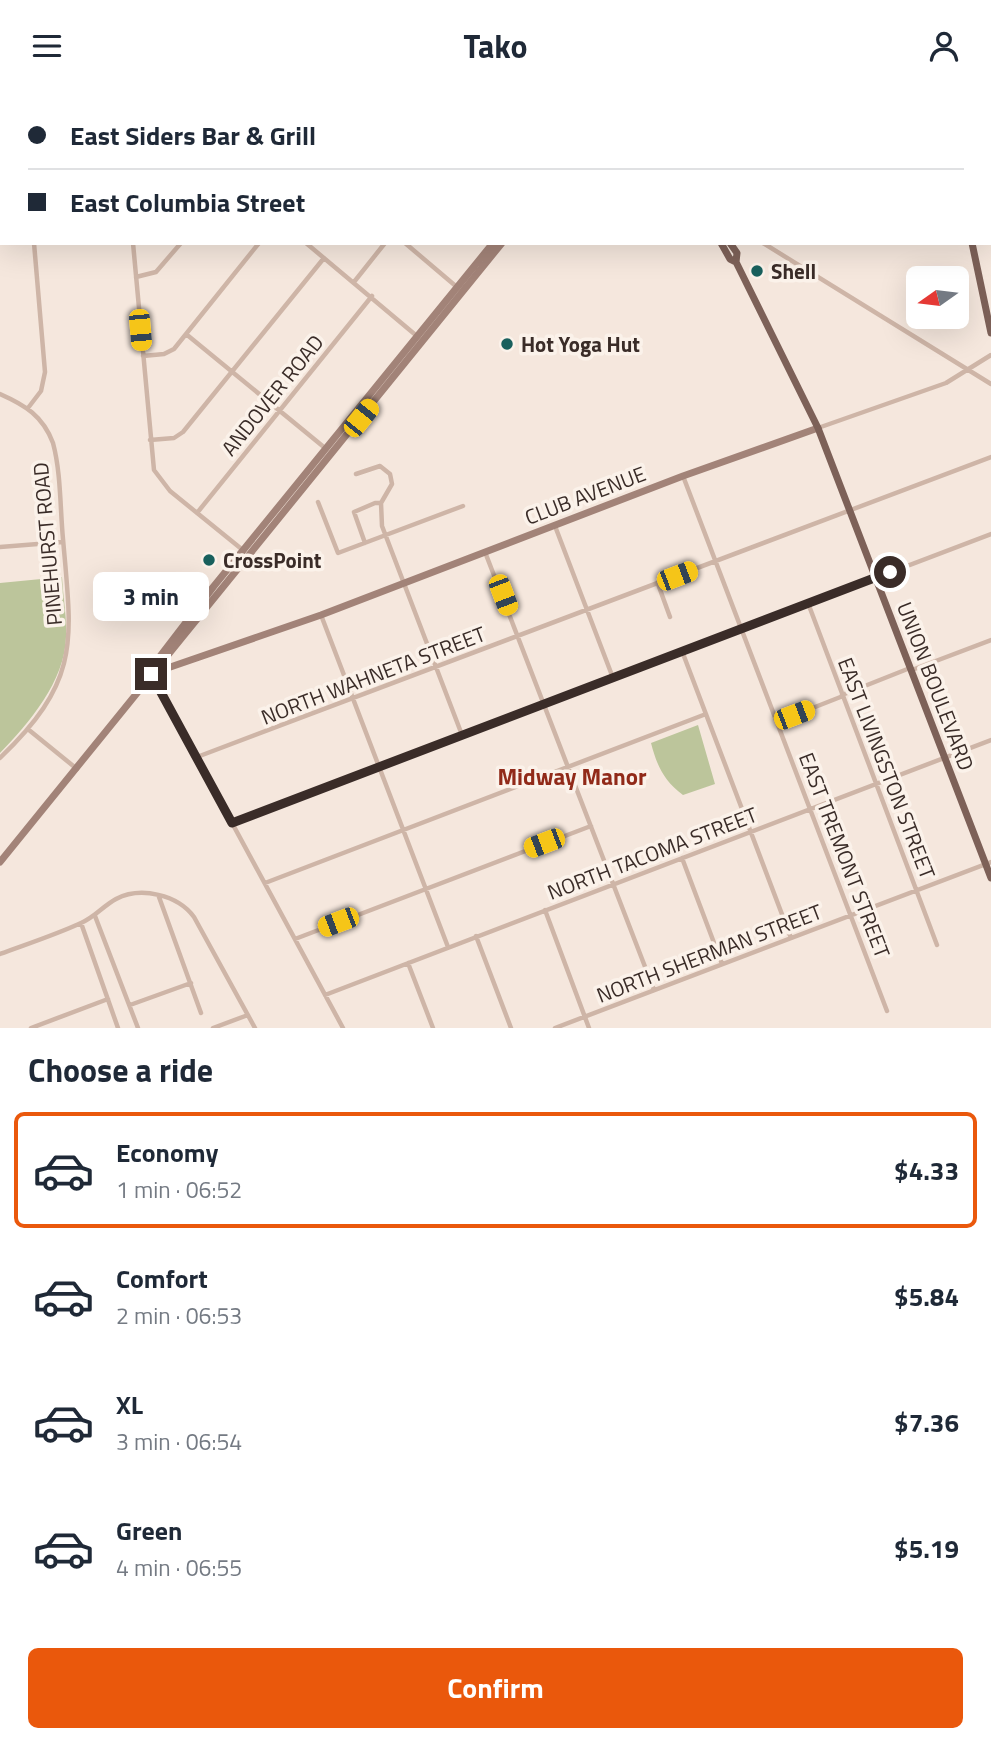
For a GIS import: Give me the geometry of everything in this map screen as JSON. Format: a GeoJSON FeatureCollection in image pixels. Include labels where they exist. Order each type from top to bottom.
{"type":"FeatureCollection","features":[{"type":"Feature","properties":{"kind":"main road"},"geometry":{"type":"LineString","coordinates":[[722,245],[730,259],[736,262],[737,253],[731,245]]}},
{"type":"Feature","properties":{"kind":"main road"},"geometry":{"type":"LineString","coordinates":[[972,245],[991,333]]}},
{"type":"Feature","properties":{"kind":"main road","name":"UNION BOULEVARD"},"geometry":{"type":"LineString","coordinates":[[736,262],[818,428],[988,863],[991,878]]}},
{"type":"Feature","properties":{"kind":"street"},"geometry":{"type":"LineString","coordinates":[[28,408],[41,391],[45,372],[34,245]]}},
{"type":"Feature","properties":{"kind":"street"},"geometry":{"type":"LineString","coordinates":[[133,245],[150,440],[158,478],[250,556]]}},
{"type":"Feature","properties":{"kind":"street"},"geometry":{"type":"LineString","coordinates":[[136,277],[156,272],[179,245]]}},
{"type":"Feature","properties":{"kind":"street"},"geometry":{"type":"LineString","coordinates":[[143,356],[169,352],[257,245]]}},
{"type":"Feature","properties":{"kind":"street"},"geometry":{"type":"LineString","coordinates":[[308,245],[420,338]]}},
{"type":"Feature","properties":{"kind":"street"},"geometry":{"type":"LineString","coordinates":[[354,282],[383,245]]}},
{"type":"Feature","properties":{"kind":"street"},"geometry":{"type":"LineString","coordinates":[[407,245],[460,289]]}},
{"type":"Feature","properties":{"kind":"street"},"geometry":{"type":"LineString","coordinates":[[460,289],[492,245]]}},
{"type":"Feature","properties":{"kind":"street"},"geometry":{"type":"LineString","coordinates":[[162,659],[250,556],[460,289],[500,245]]}},
{"type":"Feature","properties":{"kind":"street"},"geometry":{"type":"LineString","coordinates":[[766,245],[863,302],[991,384]]}},
{"type":"Feature","properties":{"kind":"street"},"geometry":{"type":"LineString","coordinates":[[150,440],[172,438],[183,432],[324,258]]}},
{"type":"Feature","properties":{"kind":"street","name":"ANDOVER ROAD"},"geometry":{"type":"LineString","coordinates":[[197,513],[372,296]]}},
{"type":"Feature","properties":{"kind":"street"},"geometry":{"type":"LineString","coordinates":[[186,334],[325,447]]}},
{"type":"Feature","properties":{"kind":"street"},"geometry":{"type":"LineString","coordinates":[[0,862],[151,674],[243,550],[325,447],[420,338]]}},
{"type":"Feature","properties":{"kind":"street","name":"CLUB AVENUE"},"geometry":{"type":"LineString","coordinates":[[151,674],[321,615],[683,476],[946,383],[991,355]]}},
{"type":"Feature","properties":{"kind":"street","name":"PINEHURST ROAD"},"geometry":{"type":"LineString","coordinates":[[0,394],[28,408],[47,429],[55,450],[71,621],[68,654],[60,678],[29,730],[0,758]]}},
{"type":"Feature","properties":{"kind":"street","name":"NORTH WAHNETA STREET"},"geometry":{"type":"LineString","coordinates":[[197,757],[991,457]]}},
{"type":"Feature","properties":{"kind":"street"},"geometry":{"type":"LineString","coordinates":[[356,474],[380,466],[386,468],[392,484],[381,503],[381,520],[385,535],[462,736]]}},
{"type":"Feature","properties":{"kind":"street","name":"EAST TREMONT STREET"},"geometry":{"type":"LineString","coordinates":[[683,476],[887,1011]]}},
{"type":"Feature","properties":{"kind":"street"},"geometry":{"type":"LineString","coordinates":[[318,502],[338,553],[463,506]]}},
{"type":"Feature","properties":{"kind":"street"},"geometry":{"type":"LineString","coordinates":[[365,543],[354,512],[381,503]]}},
{"type":"Feature","properties":{"kind":"street"},"geometry":{"type":"LineString","coordinates":[[555,526],[613,678]]}},
{"type":"Feature","properties":{"kind":"street"},"geometry":{"type":"LineString","coordinates":[[232,823],[991,534]]}},
{"type":"Feature","properties":{"kind":"street"},"geometry":{"type":"LineString","coordinates":[[0,547],[63,542]]}},
{"type":"Feature","properties":{"kind":"street"},"geometry":{"type":"LineString","coordinates":[[485,552],[654,990]]}},
{"type":"Feature","properties":{"kind":"street"},"geometry":{"type":"LineString","coordinates":[[658,584],[670,617]]}},
{"type":"Feature","properties":{"kind":"street","name":"EAST LIVINGSTON STREET"},"geometry":{"type":"LineString","coordinates":[[808,603],[937,945]]}},
{"type":"Feature","properties":{"kind":"street"},"geometry":{"type":"LineString","coordinates":[[321,615],[448,947]]}},
{"type":"Feature","properties":{"kind":"street"},"geometry":{"type":"LineString","coordinates":[[777,722],[991,640]]}},
{"type":"Feature","properties":{"kind":"street"},"geometry":{"type":"LineString","coordinates":[[682,652],[791,938]]}},
{"type":"Feature","properties":{"kind":"street","name":"CLUB AVENUE"},"geometry":{"type":"LineString","coordinates":[[162,659],[186,660]]}},
{"type":"Feature","properties":{"kind":"street"},"geometry":{"type":"LineString","coordinates":[[151,674],[342,1028]]}},
{"type":"Feature","properties":{"kind":"street"},"geometry":{"type":"LineString","coordinates":[[265,883],[706,714]]}},
{"type":"Feature","properties":{"kind":"street"},"geometry":{"type":"LineString","coordinates":[[29,730],[76,769]]}},
{"type":"Feature","properties":{"kind":"street","name":"NORTH TACOMA STREET"},"geometry":{"type":"LineString","coordinates":[[325,995],[991,740]]}},
{"type":"Feature","properties":{"kind":"street"},"geometry":{"type":"LineString","coordinates":[[295,939],[591,826]]}},
{"type":"Feature","properties":{"kind":"street"},"geometry":{"type":"LineString","coordinates":[[682,858],[722,964]]}},
{"type":"Feature","properties":{"kind":"street","name":"NORTH SHERMAN STREET"},"geometry":{"type":"LineString","coordinates":[[555,1028],[988,863]]}},
{"type":"Feature","properties":{"kind":"street"},"geometry":{"type":"LineString","coordinates":[[0,954],[95,916],[113,900],[130,893],[159,896],[179,902],[194,917],[255,1028]]}},
{"type":"Feature","properties":{"kind":"street"},"geometry":{"type":"LineString","coordinates":[[159,896],[201,1013]]}},
{"type":"Feature","properties":{"kind":"street"},"geometry":{"type":"LineString","coordinates":[[545,911],[589,1028]]}},
{"type":"Feature","properties":{"kind":"street"},"geometry":{"type":"LineString","coordinates":[[95,916],[138,1028]]}},
{"type":"Feature","properties":{"kind":"street"},"geometry":{"type":"LineString","coordinates":[[80,923],[118,1028]]}},
{"type":"Feature","properties":{"kind":"street"},"geometry":{"type":"LineString","coordinates":[[476,936],[511,1028]]}},
{"type":"Feature","properties":{"kind":"street"},"geometry":{"type":"LineString","coordinates":[[408,963],[433,1028]]}},
{"type":"Feature","properties":{"kind":"street"},"geometry":{"type":"LineString","coordinates":[[130,1005],[191,983]]}},
{"type":"Feature","properties":{"kind":"street"},"geometry":{"type":"LineString","coordinates":[[31,1028],[108,999]]}},
{"type":"Feature","properties":{"kind":"street"},"geometry":{"type":"LineString","coordinates":[[213,1028],[248,1015]]}},
{"type":"Feature","properties":{"kind":"green space"},"geometry":{"type":"Polygon","coordinates":[[[62,577],[66,637],[59,669],[44,700],[0,753],[0,583],[62,577]]]}},
{"type":"Feature","properties":{"kind":"green space"},"geometry":{"type":"Polygon","coordinates":[[[698,725],[715,784],[683,795],[662,772],[651,743],[698,725]]]}},
{"type":"Feature","properties":{"kind":"place","name":"Shell"},"geometry":{"type":"Point","coordinates":[757,271]}},
{"type":"Feature","properties":{"kind":"place","name":"Hot Yoga Hut"},"geometry":{"type":"Point","coordinates":[507,344]}},
{"type":"Feature","properties":{"kind":"place","name":"CrossPoint"},"geometry":{"type":"Point","coordinates":[209,560]}},
{"type":"Feature","properties":{"kind":"district","name":"Midway Manor"},"geometry":{"type":"Point","coordinates":[572,776]}},
{"type":"Feature","properties":{"kind":"route"},"geometry":{"type":"LineString","coordinates":[[151,674],[232,823],[890,572]]}}]}
